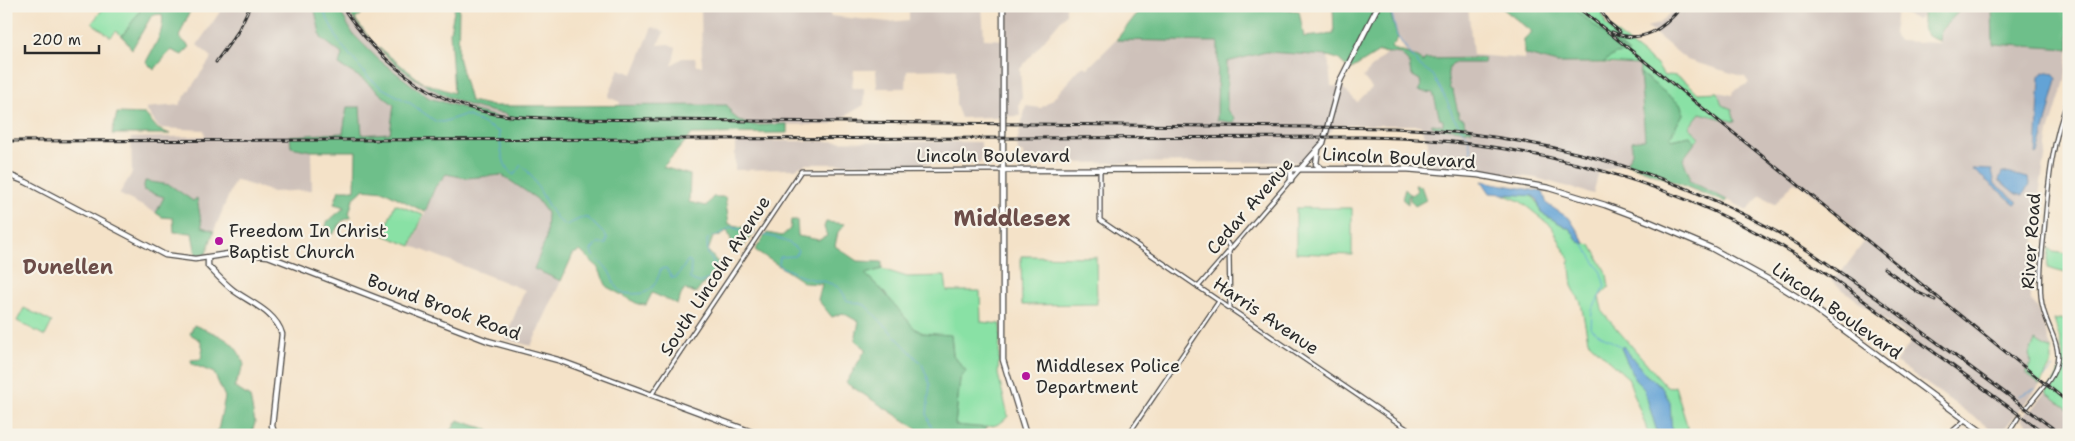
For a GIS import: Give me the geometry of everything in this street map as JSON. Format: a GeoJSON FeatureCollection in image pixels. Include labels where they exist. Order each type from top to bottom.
{"type":"FeatureCollection","features":[{"type":"Feature","properties":{"kind":"main road"},"geometry":{"type":"LineString","coordinates":[[1003,6],[1004,360],[1026,435]]}},
{"type":"Feature","properties":{"kind":"main road","name":"Cedar Avenue"},"geometry":{"type":"LineString","coordinates":[[1301,168],[1318,148],[1326,134],[1346,66],[1366,33],[1378,6]]}},
{"type":"Feature","properties":{"kind":"main road"},"geometry":{"type":"LineString","coordinates":[[1318,148],[1316,164],[1321,168]]}},
{"type":"Feature","properties":{"kind":"main road"},"geometry":{"type":"LineString","coordinates":[[1287,168],[1291,172],[1291,180]]}},
{"type":"Feature","properties":{"kind":"main road","name":"Lincoln Boulevard"},"geometry":{"type":"LineString","coordinates":[[1003,170],[1405,169],[1487,176],[1533,184],[1592,200],[1644,220],[1727,256],[1775,282],[1810,305],[1986,435]]}},
{"type":"Feature","properties":{"kind":"main road","name":"Bound Brook Road"},"geometry":{"type":"LineString","coordinates":[[8,174],[155,251],[183,259],[208,258],[235,253],[268,256],[488,341],[558,360],[760,435]]}},
{"type":"Feature","properties":{"kind":"main road"},"geometry":{"type":"LineString","coordinates":[[208,258],[208,266],[214,273],[232,290],[256,304],[280,327],[282,334],[272,426],[275,435]]}},
{"type":"Feature","properties":{"kind":"street","name":"River Road"},"geometry":{"type":"LineString","coordinates":[[2027,407],[2056,370],[2059,354],[2042,302],[2042,264],[2052,153],[2069,98]]}},
{"type":"Feature","properties":{"kind":"street","name":"Cedar Avenue"},"geometry":{"type":"LineString","coordinates":[[1198,287],[1301,168]]}},
{"type":"Feature","properties":{"kind":"street","name":"Harris Avenue"},"geometry":{"type":"LineString","coordinates":[[1100,169],[1100,220],[1416,435]]}},
{"type":"Feature","properties":{"kind":"street","name":"Lincoln Boulevard"},"geometry":{"type":"LineString","coordinates":[[800,172],[1003,170]]}},
{"type":"Feature","properties":{"kind":"street","name":"South Lincoln Avenue"},"geometry":{"type":"LineString","coordinates":[[652,394],[800,172]]}},
{"type":"Feature","properties":{"kind":"street"},"geometry":{"type":"LineString","coordinates":[[1224,238],[1229,243],[1230,252],[1230,308]]}},
{"type":"Feature","properties":{"kind":"street"},"geometry":{"type":"LineString","coordinates":[[1128,435],[1219,301]]}},
{"type":"Feature","properties":{"kind":"street"},"geometry":{"type":"LineString","coordinates":[[2007,435],[2018,418]]}},
{"type":"Feature","properties":{"kind":"street"},"geometry":{"type":"LineString","coordinates":[[1948,435],[1965,420]]}},
{"type":"Feature","properties":{"kind":"shaded area"},"geometry":{"type":"Polygon","coordinates":[[[224,6],[314,6],[321,38],[342,54],[339,65],[361,78],[394,105],[390,133],[361,135],[360,107],[348,107],[343,133],[290,136],[291,147],[311,151],[312,190],[273,192],[235,180],[214,231],[202,227],[197,198],[193,201],[170,185],[145,182],[164,197],[156,213],[119,194],[132,173],[131,138],[205,136],[204,130],[159,128],[145,108],[179,105],[212,57],[197,45],[224,6]]]}},
{"type":"Feature","properties":{"kind":"shaded area"},"geometry":{"type":"Polygon","coordinates":[[[337,6],[345,6],[358,28],[385,57],[418,82],[485,111],[507,114],[510,122],[429,98],[378,59],[353,34],[337,6]]]}},
{"type":"Feature","properties":{"kind":"shaded area"},"geometry":{"type":"Polygon","coordinates":[[[701,6],[828,6],[831,7],[830,16],[889,22],[909,20],[909,6],[982,6],[984,39],[1006,40],[1006,6],[1066,6],[1066,14],[1020,69],[1022,97],[1019,104],[1020,116],[961,118],[956,105],[956,69],[907,70],[906,88],[877,88],[876,70],[854,70],[852,88],[864,88],[864,105],[830,125],[743,124],[732,117],[726,105],[619,106],[620,102],[608,97],[619,69],[633,74],[652,27],[664,32],[658,45],[669,44],[676,48],[672,65],[682,58],[695,58],[697,66],[702,66],[701,6]]]}},
{"type":"Feature","properties":{"kind":"shaded area"},"geometry":{"type":"Polygon","coordinates":[[[1388,6],[1468,6],[1473,55],[1524,59],[1524,54],[1557,63],[1640,65],[1645,139],[1626,163],[1599,172],[1593,194],[1536,178],[1427,165],[1428,142],[1420,125],[1336,125],[1304,162],[1024,163],[1023,153],[1018,152],[1017,142],[1026,106],[1041,108],[1052,100],[1082,66],[1088,68],[1116,40],[1218,42],[1217,119],[1235,118],[1227,110],[1226,62],[1266,52],[1328,56],[1331,86],[1342,87],[1357,102],[1372,88],[1363,77],[1387,52],[1402,54],[1406,52],[1398,38],[1388,6]]]}},
{"type":"Feature","properties":{"kind":"shaded area"},"geometry":{"type":"Polygon","coordinates":[[[1677,6],[1923,6],[1921,18],[1917,20],[1897,10],[1894,33],[1896,38],[1900,41],[1940,43],[1941,30],[1964,6],[1983,6],[1992,10],[1993,44],[2069,49],[2065,81],[2049,132],[2039,195],[2030,299],[2037,307],[2051,347],[2049,350],[2034,342],[2031,363],[2026,373],[2040,385],[1999,435],[1896,362],[1912,340],[1831,281],[1843,270],[1864,242],[1847,221],[1803,186],[1793,183],[1775,205],[1761,195],[1747,210],[1688,180],[1690,177],[1683,159],[1700,137],[1689,127],[1700,113],[1722,105],[1718,92],[1732,95],[1733,91],[1749,83],[1745,77],[1687,60],[1647,27],[1659,24],[1677,6]]]}},
{"type":"Feature","properties":{"kind":"shaded area"},"geometry":{"type":"Polygon","coordinates":[[[735,141],[981,142],[981,163],[806,164],[795,169],[735,170],[735,141]]]}},
{"type":"Feature","properties":{"kind":"shaded area"},"geometry":{"type":"Polygon","coordinates":[[[446,174],[466,178],[502,175],[537,199],[548,213],[546,239],[534,269],[561,281],[531,346],[505,339],[525,290],[412,246],[435,187],[446,174]]]}},
{"type":"Feature","properties":{"kind":"shaded area"},"geometry":{"type":"Polygon","coordinates":[[[2046,392],[2069,410],[2068,435],[2042,435],[2021,420],[2029,408],[2032,410],[2046,392]]]}},
{"type":"Feature","properties":{"kind":"green space"},"geometry":{"type":"Polygon","coordinates":[[[105,6],[135,6],[141,10],[122,36],[116,31],[111,37],[92,23],[105,6]]]}},
{"type":"Feature","properties":{"kind":"green space"},"geometry":{"type":"Polygon","coordinates":[[[135,6],[192,6],[179,37],[190,47],[182,55],[171,50],[154,70],[146,62],[162,27],[162,14],[152,15],[132,49],[122,36],[140,11],[135,6]]]}},
{"type":"Feature","properties":{"kind":"green space"},"geometry":{"type":"Polygon","coordinates":[[[314,6],[337,6],[353,34],[378,59],[429,98],[510,121],[507,114],[459,102],[436,91],[414,78],[394,63],[375,45],[422,82],[454,93],[450,32],[455,6],[459,6],[458,57],[470,101],[494,106],[727,105],[732,114],[744,123],[752,125],[787,124],[787,133],[692,134],[663,167],[690,175],[689,202],[706,206],[713,197],[725,197],[729,224],[755,230],[744,246],[739,243],[734,247],[727,230],[721,236],[713,237],[708,251],[721,266],[720,272],[706,281],[696,293],[684,289],[677,304],[652,293],[646,305],[638,304],[607,287],[598,267],[580,251],[573,254],[561,281],[534,269],[546,239],[547,213],[537,199],[502,175],[466,178],[446,174],[435,187],[425,212],[384,191],[364,189],[353,199],[349,214],[352,217],[342,221],[333,234],[325,232],[327,222],[345,207],[334,204],[339,190],[355,190],[356,151],[311,151],[291,147],[290,136],[343,133],[347,107],[360,107],[362,135],[390,133],[394,105],[361,78],[339,65],[342,54],[321,38],[314,6]]]}},
{"type":"Feature","properties":{"kind":"green space"},"geometry":{"type":"Polygon","coordinates":[[[345,6],[360,6],[361,15],[355,19],[372,41],[359,26],[345,6]]]}},
{"type":"Feature","properties":{"kind":"green space"},"geometry":{"type":"Polygon","coordinates":[[[1143,6],[1256,6],[1299,11],[1304,37],[1334,34],[1333,6],[1388,6],[1398,38],[1391,48],[1414,56],[1423,62],[1425,59],[1485,58],[1484,63],[1453,63],[1448,72],[1450,89],[1453,91],[1459,117],[1464,119],[1465,125],[1471,127],[1472,131],[1433,127],[1431,124],[1443,125],[1443,120],[1440,119],[1433,93],[1418,91],[1421,86],[1420,80],[1411,75],[1409,63],[1401,54],[1379,52],[1350,70],[1338,59],[1328,56],[1266,52],[1227,62],[1227,110],[1235,118],[1234,123],[1217,120],[1218,42],[1116,40],[1143,6]]]}},
{"type":"Feature","properties":{"kind":"green space"},"geometry":{"type":"Polygon","coordinates":[[[1570,6],[1600,6],[1606,25],[1657,65],[1664,76],[1679,77],[1698,93],[1718,92],[1722,105],[1732,109],[1735,122],[1700,113],[1689,127],[1700,137],[1695,143],[1690,136],[1671,140],[1670,137],[1683,114],[1681,105],[1640,73],[1640,65],[1603,63],[1615,54],[1628,52],[1570,6]]]}},
{"type":"Feature","properties":{"kind":"green space"},"geometry":{"type":"Polygon","coordinates":[[[1570,6],[1629,53],[1615,54],[1603,63],[1557,63],[1524,54],[1524,39],[1532,32],[1501,7],[1570,6]]]}},
{"type":"Feature","properties":{"kind":"green space"},"geometry":{"type":"Polygon","coordinates":[[[1923,6],[1964,6],[1941,30],[1940,41],[1927,36],[1923,31],[1923,6]]]}},
{"type":"Feature","properties":{"kind":"green space"},"geometry":{"type":"Polygon","coordinates":[[[1984,6],[2069,6],[2069,49],[1993,44],[1992,9],[1984,6]]]}},
{"type":"Feature","properties":{"kind":"green space"},"geometry":{"type":"Polygon","coordinates":[[[1640,73],[1681,105],[1683,114],[1670,137],[1672,140],[1690,136],[1695,143],[1683,159],[1690,177],[1688,180],[1727,200],[1725,202],[1626,163],[1632,153],[1632,141],[1645,139],[1640,73]]]}},
{"type":"Feature","properties":{"kind":"green space"},"geometry":{"type":"Polygon","coordinates":[[[117,113],[145,114],[158,129],[170,134],[112,134],[117,113]]]}},
{"type":"Feature","properties":{"kind":"green space"},"geometry":{"type":"Polygon","coordinates":[[[145,181],[170,185],[193,201],[197,198],[202,227],[214,231],[206,254],[196,255],[192,233],[174,232],[173,218],[162,217],[156,213],[164,197],[143,190],[145,181]]]}},
{"type":"Feature","properties":{"kind":"green space"},"geometry":{"type":"Polygon","coordinates":[[[1415,185],[1421,186],[1426,200],[1415,206],[1410,200],[1410,196],[1408,196],[1408,204],[1402,199],[1405,189],[1411,195],[1417,191],[1415,185]]]}},
{"type":"Feature","properties":{"kind":"green space"},"geometry":{"type":"Polygon","coordinates":[[[1523,194],[1532,197],[1539,205],[1541,213],[1570,229],[1579,242],[1591,245],[1607,274],[1609,287],[1599,297],[1603,313],[1668,388],[1675,386],[1690,435],[1649,435],[1628,378],[1588,341],[1581,303],[1572,286],[1569,259],[1552,227],[1520,201],[1504,195],[1523,194]]]}},
{"type":"Feature","properties":{"kind":"green space"},"geometry":{"type":"Polygon","coordinates":[[[395,204],[423,215],[411,246],[383,235],[395,204]]]}},
{"type":"Feature","properties":{"kind":"green space"},"geometry":{"type":"Polygon","coordinates":[[[1296,208],[1352,208],[1352,255],[1296,253],[1296,208]]]}},
{"type":"Feature","properties":{"kind":"green space"},"geometry":{"type":"Polygon","coordinates":[[[791,220],[797,220],[798,236],[819,240],[827,236],[824,227],[826,222],[845,224],[838,232],[835,246],[857,261],[882,262],[882,269],[865,274],[882,290],[915,329],[923,333],[951,335],[953,355],[966,371],[960,379],[955,425],[987,428],[983,435],[918,435],[916,428],[846,383],[866,349],[855,340],[859,322],[843,313],[832,317],[818,300],[822,284],[805,283],[755,250],[767,233],[782,236],[790,229],[791,220]]]}},
{"type":"Feature","properties":{"kind":"green space"},"geometry":{"type":"Polygon","coordinates":[[[2049,248],[2053,252],[2069,254],[2069,274],[2047,268],[2049,248]]]}},
{"type":"Feature","properties":{"kind":"green space"},"geometry":{"type":"Polygon","coordinates":[[[1021,256],[1096,257],[1097,304],[1022,305],[1021,256]]]}},
{"type":"Feature","properties":{"kind":"green space"},"geometry":{"type":"Polygon","coordinates":[[[882,269],[907,277],[945,276],[947,291],[980,291],[981,322],[1001,324],[998,374],[1008,416],[1003,421],[984,427],[955,425],[960,379],[966,371],[953,355],[951,336],[923,333],[915,329],[882,290],[865,274],[882,269]]]}},
{"type":"Feature","properties":{"kind":"green space"},"geometry":{"type":"Polygon","coordinates":[[[24,308],[52,322],[45,336],[17,321],[24,308]]]}},
{"type":"Feature","properties":{"kind":"green space"},"geometry":{"type":"Polygon","coordinates":[[[2067,318],[2069,321],[2069,410],[2046,392],[2058,373],[2062,358],[2062,349],[2054,320],[2067,318]]]}},
{"type":"Feature","properties":{"kind":"green space"},"geometry":{"type":"Polygon","coordinates":[[[194,325],[218,335],[231,343],[240,356],[244,365],[234,387],[250,397],[255,423],[251,435],[217,435],[225,397],[214,373],[192,364],[191,360],[201,359],[203,348],[200,340],[190,334],[194,325]]]}},
{"type":"Feature","properties":{"kind":"green space"},"geometry":{"type":"Polygon","coordinates":[[[2035,341],[2049,349],[2051,348],[2052,362],[2040,385],[2026,373],[2031,363],[2029,354],[2035,341]]]}},
{"type":"Feature","properties":{"kind":"green space"},"geometry":{"type":"Polygon","coordinates":[[[458,420],[489,430],[493,435],[448,435],[458,420]]]}},
{"type":"Feature","properties":{"kind":"water"},"geometry":{"type":"Polygon","coordinates":[[[2044,72],[2054,74],[2057,79],[2038,154],[2036,155],[2040,77],[2044,72]]]}},
{"type":"Feature","properties":{"kind":"water"},"geometry":{"type":"Polygon","coordinates":[[[1972,169],[1992,170],[1995,184],[2018,202],[2015,204],[1972,169]]]}},
{"type":"Feature","properties":{"kind":"water"},"geometry":{"type":"Polygon","coordinates":[[[2002,172],[2028,178],[2029,184],[2023,195],[2016,194],[1999,180],[2002,172]]]}},
{"type":"Feature","properties":{"kind":"water"},"geometry":{"type":"Polygon","coordinates":[[[1482,181],[1543,192],[1547,204],[1570,219],[1585,243],[1579,242],[1570,229],[1541,213],[1538,200],[1533,196],[1490,193],[1482,181]]]}},
{"type":"Feature","properties":{"kind":"water"},"geometry":{"type":"Polygon","coordinates":[[[1623,346],[1646,375],[1661,386],[1670,402],[1672,435],[1658,435],[1644,389],[1635,380],[1621,348],[1623,346]]]}},
{"type":"Feature","properties":{"kind":"waterway"},"geometry":{"type":"LineString","coordinates":[[321,6],[339,42],[368,77],[382,88],[410,103],[435,121],[443,122],[464,115],[499,132],[502,156],[506,167],[514,175],[521,165],[533,179],[554,215],[560,221],[566,225],[582,218],[588,218],[607,237],[606,244],[597,244],[591,250],[596,259],[606,267],[615,285],[623,293],[638,294],[648,291],[655,283],[661,269],[666,268],[672,278],[677,277],[688,260],[691,263],[690,279],[700,283],[715,276],[719,270],[708,254],[707,240],[711,236],[717,236],[731,227],[756,234]]}},
{"type":"Feature","properties":{"kind":"waterway"},"geometry":{"type":"LineString","coordinates":[[1390,6],[1397,36],[1418,64],[1433,75],[1448,103],[1453,117],[1468,137],[1473,162],[1481,174]]}},
{"type":"Feature","properties":{"kind":"waterway"},"geometry":{"type":"LineString","coordinates":[[760,235],[781,239],[795,247],[798,251],[795,256],[780,257],[779,264],[781,267],[803,277],[834,285],[843,293],[846,300],[865,305],[922,364],[930,384],[927,414],[930,424],[937,435]]}},
{"type":"Feature","properties":{"kind":"waterway"},"geometry":{"type":"LineString","coordinates":[[1581,241],[1600,270],[1605,286],[1592,310],[1591,329],[1621,347]]}},
{"type":"Feature","properties":{"kind":"waterway"},"geometry":{"type":"LineString","coordinates":[[2045,377],[2053,368]]}},
{"type":"Feature","properties":{"kind":"waterway"},"geometry":{"type":"LineString","coordinates":[[2060,370],[2069,371]]}},
{"type":"Feature","properties":{"kind":"waterway"},"geometry":{"type":"LineString","coordinates":[[2019,396],[2035,389]]}},
{"type":"Feature","properties":{"kind":"tunnel"},"geometry":{"type":"LineString","coordinates":[[2018,418],[2027,407]]}},
{"type":"Feature","properties":{"kind":"railway"},"geometry":{"type":"LineString","coordinates":[[216,62],[237,33],[250,6]]}},
{"type":"Feature","properties":{"kind":"railway"},"geometry":{"type":"LineString","coordinates":[[342,6],[371,44],[407,76],[449,100],[495,114],[576,119],[1393,128],[1444,131],[1494,137],[1593,157],[1688,189],[1734,209],[1779,233],[1843,274],[2062,435]]}},
{"type":"Feature","properties":{"kind":"railway"},"geometry":{"type":"LineString","coordinates":[[1576,6],[2069,403]]}},
{"type":"Feature","properties":{"kind":"railway"},"geometry":{"type":"LineString","coordinates":[[1598,6],[1608,22],[1620,32]]}},
{"type":"Feature","properties":{"kind":"railway"},"geometry":{"type":"LineString","coordinates":[[1612,32],[1623,36],[1643,36],[1668,22],[1682,6]]}},
{"type":"Feature","properties":{"kind":"railway"},"geometry":{"type":"LineString","coordinates":[[6,141],[1362,137],[1418,139],[1473,144],[1528,153],[1582,165],[1636,181],[1688,200],[1739,223],[1788,250],[1832,278],[2047,435]]}},
{"type":"Feature","properties":{"kind":"railway"},"geometry":{"type":"LineString","coordinates":[[1884,268],[1919,293],[1935,300]]}},
{"type":"Feature","properties":{"kind":"place","name":"Freedom In Christ Baptist Church"},"geometry":{"type":"Point","coordinates":[219,241]}},
{"type":"Feature","properties":{"kind":"place","name":"Middlesex Police Department"},"geometry":{"type":"Point","coordinates":[1026,376]}},
{"type":"Feature","properties":{"kind":"district","name":"Middlesex"},"geometry":{"type":"Point","coordinates":[1012,218]}},
{"type":"Feature","properties":{"kind":"district","name":"Dunellen"},"geometry":{"type":"Point","coordinates":[68,267]}}]}
